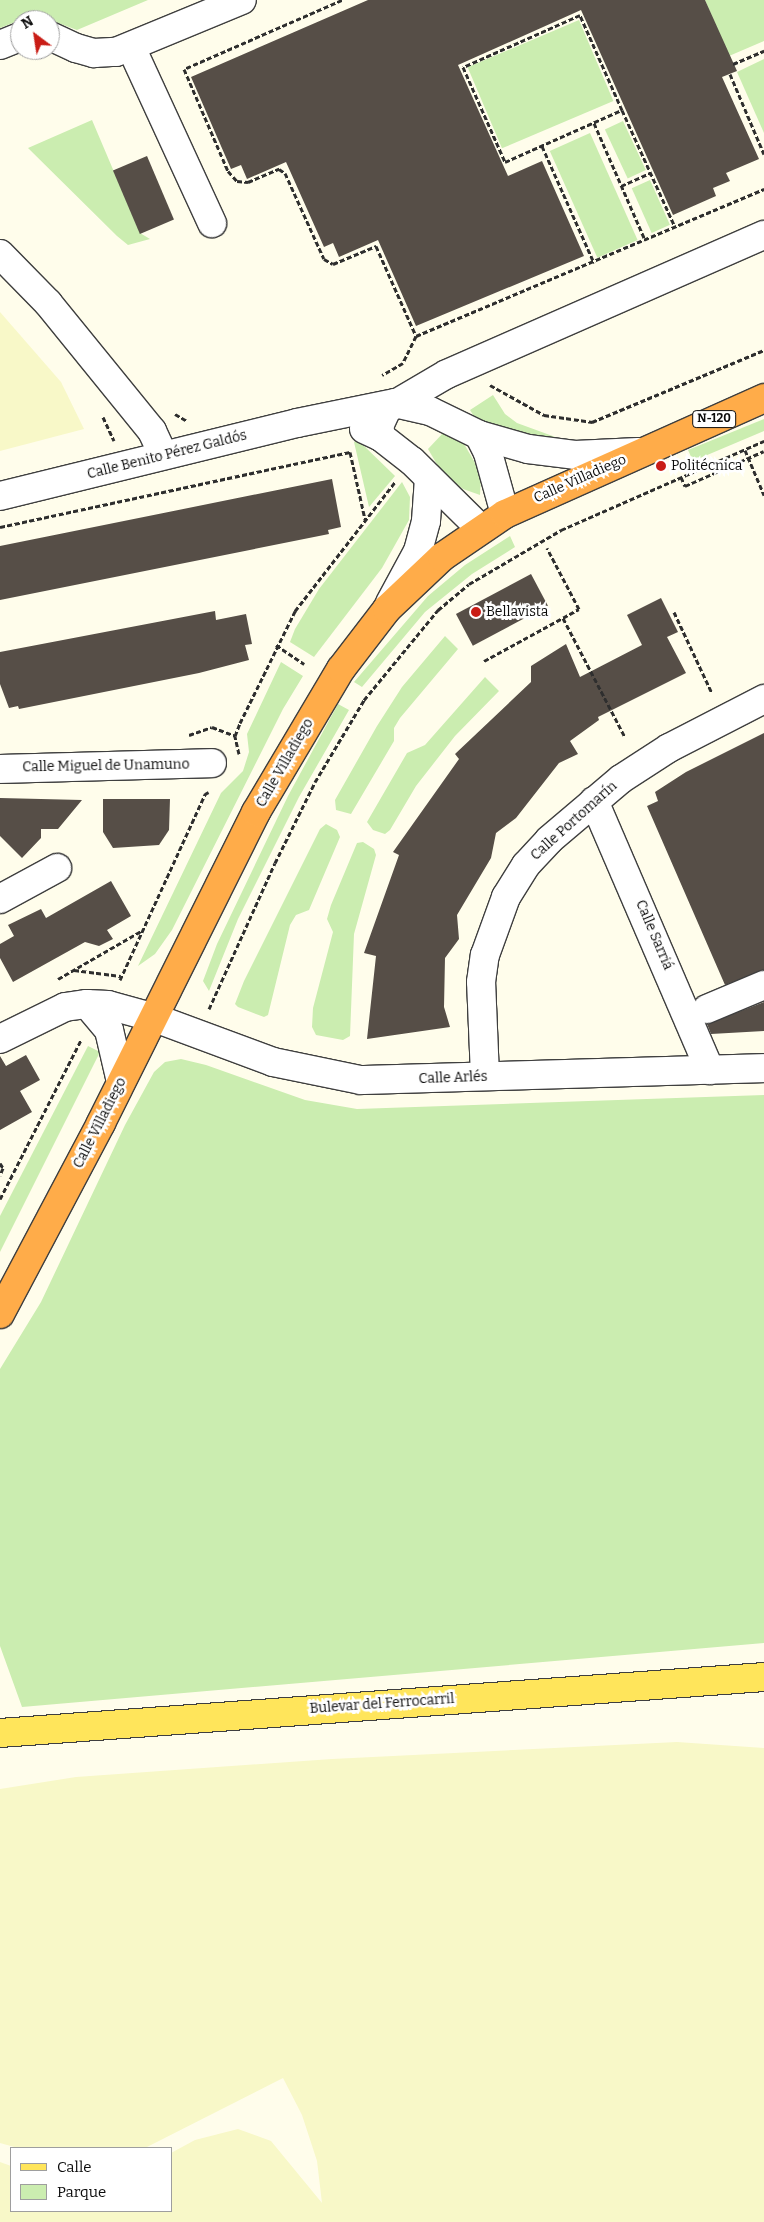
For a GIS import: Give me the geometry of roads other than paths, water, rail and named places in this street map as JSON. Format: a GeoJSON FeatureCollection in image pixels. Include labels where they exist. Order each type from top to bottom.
{"type":"FeatureCollection","features":[{"type":"Feature","properties":{"kind":"highway","name":"Calle Villadiego"},"geometry":{"type":"LineString","coordinates":[[0,1314],[120,1082],[256,812],[341,669],[387,609],[442,557],[505,514],[638,452],[764,398]]}},
{"type":"Feature","properties":{"kind":"main road","name":"Bulevar del Ferrocarril"},"geometry":{"type":"LineString","coordinates":[[0,1733],[764,1677]]}},
{"type":"Feature","properties":{"kind":"street"},"geometry":{"type":"LineString","coordinates":[[60,40],[94,53],[116,52],[242,0]]}},
{"type":"Feature","properties":{"kind":"street"},"geometry":{"type":"LineString","coordinates":[[131,46],[212,223]]}},
{"type":"Feature","properties":{"kind":"street"},"geometry":{"type":"LineString","coordinates":[[381,437],[381,418],[394,403],[447,374],[764,235]]}},
{"type":"Feature","properties":{"kind":"street"},"geometry":{"type":"LineString","coordinates":[[3,253],[48,303],[152,431],[164,455]]}},
{"type":"Feature","properties":{"kind":"street","name":"Calle Benito Pérez Galdós"},"geometry":{"type":"LineString","coordinates":[[0,496],[334,414],[394,403],[430,411],[479,434],[528,449],[576,455],[638,452]]}},
{"type":"Feature","properties":{"kind":"street"},"geometry":{"type":"LineString","coordinates":[[334,414],[381,437],[429,478],[481,529]]}},
{"type":"Feature","properties":{"kind":"street"},"geometry":{"type":"LineString","coordinates":[[479,434],[488,453],[505,514]]}},
{"type":"Feature","properties":{"kind":"street"},"geometry":{"type":"LineString","coordinates":[[387,609],[418,551],[426,521],[429,478]]}},
{"type":"Feature","properties":{"kind":"street","name":"Calle Portomarín"},"geometry":{"type":"LineString","coordinates":[[485,1076],[481,982],[494,927],[506,897],[526,865],[594,801],[621,779],[669,748],[764,699]]}},
{"type":"Feature","properties":{"kind":"street","name":"Calle Miguel de Unamuno"},"geometry":{"type":"LineString","coordinates":[[0,768],[222,771]]}},
{"type":"Feature","properties":{"kind":"street","name":"Calle Sarriá"},"geometry":{"type":"LineString","coordinates":[[594,801],[710,1070]]}},
{"type":"Feature","properties":{"kind":"street"},"geometry":{"type":"LineString","coordinates":[[0,899],[57,868]]}},
{"type":"Feature","properties":{"kind":"street"},"geometry":{"type":"LineString","coordinates":[[707,1009],[764,985]]}},
{"type":"Feature","properties":{"kind":"street"},"geometry":{"type":"LineString","coordinates":[[0,1039],[65,1006],[99,1009],[115,1046],[120,1082]]}},
{"type":"Feature","properties":{"kind":"street","name":"Calle Arlés"},"geometry":{"type":"LineString","coordinates":[[99,1009],[152,1017],[273,1062],[361,1080],[764,1068]]}},
{"type":"Feature","properties":{"kind":"place","name":"Politécnica"},"geometry":{"type":"Point","coordinates":[661,466]}},
{"type":"Feature","properties":{"kind":"place","name":"Bellavista"},"geometry":{"type":"Point","coordinates":[476,612]}}]}
